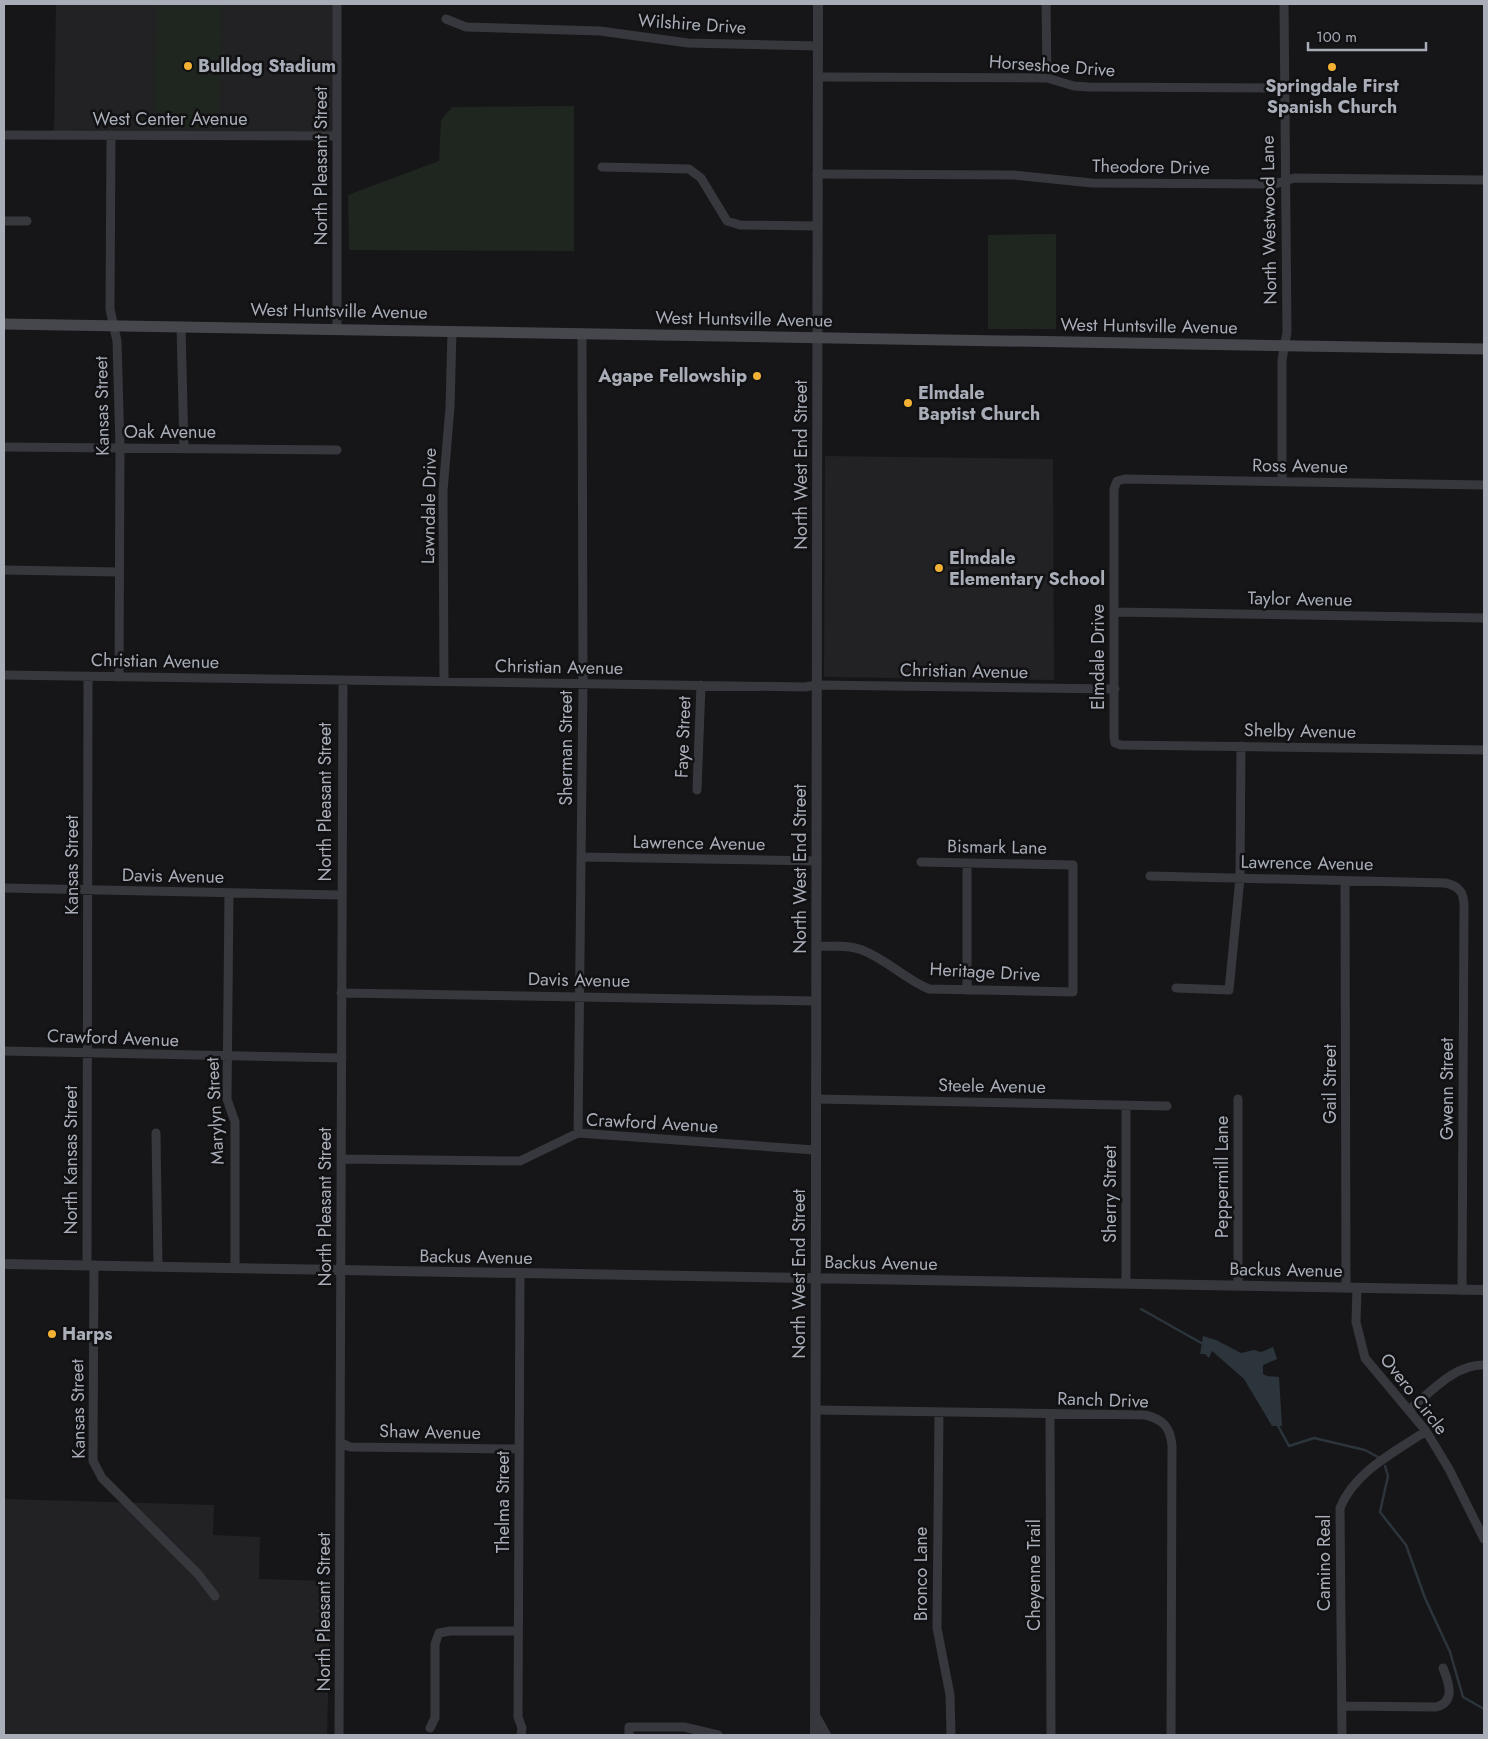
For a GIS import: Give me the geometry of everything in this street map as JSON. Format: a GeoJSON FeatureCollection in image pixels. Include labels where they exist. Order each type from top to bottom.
{"type":"FeatureCollection","features":[{"type":"Feature","properties":{"kind":"main road","name":"West Huntsville Avenue"},"geometry":{"type":"LineString","coordinates":[[4,324],[1484,348]]}},
{"type":"Feature","properties":{"kind":"street","name":"North Pleasant Street"},"geometry":{"type":"LineString","coordinates":[[337,4],[335,136],[337,328]]}},
{"type":"Feature","properties":{"kind":"street","name":"North West End Street"},"geometry":{"type":"LineString","coordinates":[[815,1735],[818,4]]}},
{"type":"Feature","properties":{"kind":"street"},"geometry":{"type":"LineString","coordinates":[[1046,4],[1046,78]]}},
{"type":"Feature","properties":{"kind":"street","name":"North Westwood Lane"},"geometry":{"type":"LineString","coordinates":[[1282,482],[1282,360],[1287,332],[1283,88],[1284,4]]}},
{"type":"Feature","properties":{"kind":"street","name":"Wilshire Drive"},"geometry":{"type":"LineString","coordinates":[[446,19],[466,28],[600,31],[688,43],[818,46]]}},
{"type":"Feature","properties":{"kind":"street","name":"Horseshoe Drive"},"geometry":{"type":"LineString","coordinates":[[818,77],[1046,78],[1074,86],[1283,88]]}},
{"type":"Feature","properties":{"kind":"street","name":"West Center Avenue"},"geometry":{"type":"LineString","coordinates":[[4,135],[335,136]]}},
{"type":"Feature","properties":{"kind":"street","name":"Kansas Street"},"geometry":{"type":"LineString","coordinates":[[111,135],[110,309],[117,341],[120,448],[119,677]]}},
{"type":"Feature","properties":{"kind":"street"},"geometry":{"type":"LineString","coordinates":[[602,167],[689,169],[701,178],[726,221],[740,225],[817,226]]}},
{"type":"Feature","properties":{"kind":"street","name":"Theodore Drive"},"geometry":{"type":"LineString","coordinates":[[817,174],[1014,174],[1092,184],[1275,184],[1294,178],[1484,180]]}},
{"type":"Feature","properties":{"kind":"street"},"geometry":{"type":"LineString","coordinates":[[4,221],[27,221]]}},
{"type":"Feature","properties":{"kind":"street"},"geometry":{"type":"LineString","coordinates":[[181,326],[184,448]]}},
{"type":"Feature","properties":{"kind":"street","name":"Lawndale Drive"},"geometry":{"type":"LineString","coordinates":[[444,682],[444,491],[450,407],[452,331]]}},
{"type":"Feature","properties":{"kind":"street","name":"Sherman Street"},"geometry":{"type":"LineString","coordinates":[[578,1133],[583,683],[582,333]]}},
{"type":"Feature","properties":{"kind":"street","name":"Oak Avenue"},"geometry":{"type":"LineString","coordinates":[[4,447],[337,450]]}},
{"type":"Feature","properties":{"kind":"street","name":"Ross Avenue"},"geometry":{"type":"LineString","coordinates":[[1117,481],[1125,479],[1484,485]]}},
{"type":"Feature","properties":{"kind":"street","name":"Elmdale Drive"},"geometry":{"type":"LineString","coordinates":[[1115,743],[1114,489],[1117,481]]}},
{"type":"Feature","properties":{"kind":"street"},"geometry":{"type":"LineString","coordinates":[[4,570],[119,572]]}},
{"type":"Feature","properties":{"kind":"street","name":"Taylor Avenue"},"geometry":{"type":"LineString","coordinates":[[1114,612],[1484,618]]}},
{"type":"Feature","properties":{"kind":"street","name":"Christian Avenue"},"geometry":{"type":"LineString","coordinates":[[4,675],[805,687],[817,685],[1114,689]]}},
{"type":"Feature","properties":{"kind":"street","name":"Kansas Street"},"geometry":{"type":"LineString","coordinates":[[88,676],[88,1054]]}},
{"type":"Feature","properties":{"kind":"street","name":"North Pleasant Street"},"geometry":{"type":"LineString","coordinates":[[339,1735],[342,680]]}},
{"type":"Feature","properties":{"kind":"street","name":"Faye Street"},"geometry":{"type":"LineString","coordinates":[[698,790],[701,685]]}},
{"type":"Feature","properties":{"kind":"street","name":"Shelby Avenue"},"geometry":{"type":"LineString","coordinates":[[1115,743],[1484,750]]}},
{"type":"Feature","properties":{"kind":"street"},"geometry":{"type":"LineString","coordinates":[[1176,988],[1230,990],[1240,878],[1241,746]]}},
{"type":"Feature","properties":{"kind":"street","name":"Lawrence Avenue"},"geometry":{"type":"LineString","coordinates":[[581,857],[817,861]]}},
{"type":"Feature","properties":{"kind":"street","name":"Bismark Lane"},"geometry":{"type":"LineString","coordinates":[[921,862],[1073,865],[1073,992]]}},
{"type":"Feature","properties":{"kind":"street"},"geometry":{"type":"LineString","coordinates":[[967,863],[967,990]]}},
{"type":"Feature","properties":{"kind":"street","name":"Lawrence Avenue"},"geometry":{"type":"LineString","coordinates":[[1150,876],[1445,883],[1454,885],[1461,890]]}},
{"type":"Feature","properties":{"kind":"street","name":"Gail Street"},"geometry":{"type":"LineString","coordinates":[[1346,881],[1352,1288]]}},
{"type":"Feature","properties":{"kind":"street","name":"Davis Avenue"},"geometry":{"type":"LineString","coordinates":[[4,888],[341,895]]}},
{"type":"Feature","properties":{"kind":"street","name":"Gwenn Street"},"geometry":{"type":"LineString","coordinates":[[1461,890],[1464,906],[1462,1290]]}},
{"type":"Feature","properties":{"kind":"street","name":"Marylyn Street"},"geometry":{"type":"LineString","coordinates":[[229,893],[227,1099],[235,1122],[235,1267]]}},
{"type":"Feature","properties":{"kind":"street","name":"Heritage Drive"},"geometry":{"type":"LineString","coordinates":[[816,946],[861,949],[913,982],[929,989],[1073,992]]}},
{"type":"Feature","properties":{"kind":"street","name":"Davis Avenue"},"geometry":{"type":"LineString","coordinates":[[341,993],[816,1001]]}},
{"type":"Feature","properties":{"kind":"street","name":"Crawford Avenue"},"geometry":{"type":"LineString","coordinates":[[4,1051],[228,1058],[342,1058]]}},
{"type":"Feature","properties":{"kind":"street","name":"North Kansas Street"},"geometry":{"type":"LineString","coordinates":[[88,1054],[91,1265]]}},
{"type":"Feature","properties":{"kind":"street","name":"Steele Avenue"},"geometry":{"type":"LineString","coordinates":[[816,1099],[1167,1106]]}},
{"type":"Feature","properties":{"kind":"street","name":"Peppermill Lane"},"geometry":{"type":"LineString","coordinates":[[1238,1099],[1238,1285]]}},
{"type":"Feature","properties":{"kind":"street","name":"Sherry Street"},"geometry":{"type":"LineString","coordinates":[[1126,1105],[1126,1283]]}},
{"type":"Feature","properties":{"kind":"street"},"geometry":{"type":"LineString","coordinates":[[156,1133],[158,1266]]}},
{"type":"Feature","properties":{"kind":"street","name":"Crawford Avenue"},"geometry":{"type":"LineString","coordinates":[[342,1159],[520,1162],[578,1133],[815,1150]]}},
{"type":"Feature","properties":{"kind":"street","name":"Backus Avenue"},"geometry":{"type":"LineString","coordinates":[[4,1264],[1484,1290]]}},
{"type":"Feature","properties":{"kind":"street","name":"Kansas Street"},"geometry":{"type":"LineString","coordinates":[[91,1265],[93,1461],[102,1478],[198,1574],[215,1596]]}},
{"type":"Feature","properties":{"kind":"street","name":"Thelma Street"},"geometry":{"type":"LineString","coordinates":[[520,1274],[518,1717],[522,1732]]}},
{"type":"Feature","properties":{"kind":"street","name":"Overo Circle"},"geometry":{"type":"LineString","coordinates":[[1352,1288],[1356,1322],[1365,1358],[1410,1409],[1426,1431],[1449,1469],[1484,1539]]}},
{"type":"Feature","properties":{"kind":"street"},"geometry":{"type":"LineString","coordinates":[[1410,1409],[1464,1368],[1484,1365]]}},
{"type":"Feature","properties":{"kind":"street","name":"Ranch Drive"},"geometry":{"type":"LineString","coordinates":[[816,1410],[1145,1415],[1160,1421],[1170,1433],[1171,1735]]}},
{"type":"Feature","properties":{"kind":"street","name":"Bronco Lane"},"geometry":{"type":"LineString","coordinates":[[939,1412],[937,1628],[950,1695],[951,1735]]}},
{"type":"Feature","properties":{"kind":"street","name":"Cheyenne Trail"},"geometry":{"type":"LineString","coordinates":[[1050,1414],[1051,1735]]}},
{"type":"Feature","properties":{"kind":"street","name":"Camino Real"},"geometry":{"type":"LineString","coordinates":[[1342,1735],[1340,1508],[1349,1490],[1363,1475],[1426,1431]]}},
{"type":"Feature","properties":{"kind":"street","name":"Shaw Avenue"},"geometry":{"type":"LineString","coordinates":[[340,1442],[350,1447],[519,1449]]}},
{"type":"Feature","properties":{"kind":"street"},"geometry":{"type":"LineString","coordinates":[[430,1728],[435,1718],[435,1644],[439,1633],[450,1631],[518,1632]]}},
{"type":"Feature","properties":{"kind":"street"},"geometry":{"type":"LineString","coordinates":[[1342,1706],[1436,1707],[1444,1705],[1449,1699],[1450,1687],[1443,1668]]}},
{"type":"Feature","properties":{"kind":"street"},"geometry":{"type":"LineString","coordinates":[[815,1714],[820,1728],[826,1735]]}},
{"type":"Feature","properties":{"kind":"street"},"geometry":{"type":"LineString","coordinates":[[629,1731],[684,1727],[718,1735]]}},
{"type":"Feature","properties":{"kind":"shaded area"},"geometry":{"type":"Polygon","coordinates":[[[56,4],[337,4],[335,136],[54,135],[56,4]]]}},
{"type":"Feature","properties":{"kind":"shaded area","name":"Bulldog Stadium"},"geometry":{"type":"Polygon","coordinates":[[[156,4],[221,4],[220,128],[155,128],[156,4]]]}},
{"type":"Feature","properties":{"kind":"shaded area"},"geometry":{"type":"Polygon","coordinates":[[[574,106],[574,251],[349,250],[348,195],[439,161],[441,120],[452,107],[574,106]]]}},
{"type":"Feature","properties":{"kind":"shaded area"},"geometry":{"type":"Polygon","coordinates":[[[1056,234],[1056,329],[988,329],[988,235],[1056,234]]]}},
{"type":"Feature","properties":{"kind":"shaded area","name":"Elmdale Elementary School"},"geometry":{"type":"Polygon","coordinates":[[[825,456],[1053,459],[1054,680],[824,677],[825,456]]]}},
{"type":"Feature","properties":{"kind":"shaded area"},"geometry":{"type":"Polygon","coordinates":[[[1203,1336],[1216,1340],[1241,1353],[1254,1350],[1261,1352],[1273,1347],[1277,1359],[1263,1365],[1263,1374],[1279,1377],[1282,1426],[1272,1426],[1244,1379],[1212,1351],[1209,1358],[1205,1354],[1200,1354],[1203,1336]]]}},
{"type":"Feature","properties":{"kind":"shaded area"},"geometry":{"type":"Polygon","coordinates":[[[4,1499],[214,1505],[213,1535],[260,1537],[259,1579],[331,1581],[327,1735],[4,1735],[4,1499]]]}},
{"type":"Feature","properties":{"kind":"waterway"},"geometry":{"type":"LineString","coordinates":[[1141,1309],[1203,1344]]}},
{"type":"Feature","properties":{"kind":"waterway"},"geometry":{"type":"LineString","coordinates":[[1277,1424],[1289,1446],[1314,1438],[1365,1450],[1378,1457]]}},
{"type":"Feature","properties":{"kind":"waterway"},"geometry":{"type":"LineString","coordinates":[[1385,1466],[1388,1476],[1380,1512],[1406,1545],[1425,1598],[1450,1652],[1463,1697],[1484,1709]]}},
{"type":"Feature","properties":{"kind":"place","name":"Bulldog Stadium"},"geometry":{"type":"Point","coordinates":[188,66]}},
{"type":"Feature","properties":{"kind":"place","name":"Springdale First Spanish Church"},"geometry":{"type":"Point","coordinates":[1332,67]}},
{"type":"Feature","properties":{"kind":"place","name":"Agape Fellowship"},"geometry":{"type":"Point","coordinates":[757,376]}},
{"type":"Feature","properties":{"kind":"place","name":"Elmdale Baptist Church"},"geometry":{"type":"Point","coordinates":[908,403]}},
{"type":"Feature","properties":{"kind":"place","name":"Elmdale Elementary School"},"geometry":{"type":"Point","coordinates":[939,568]}},
{"type":"Feature","properties":{"kind":"place","name":"Harps"},"geometry":{"type":"Point","coordinates":[52,1334]}}]}
